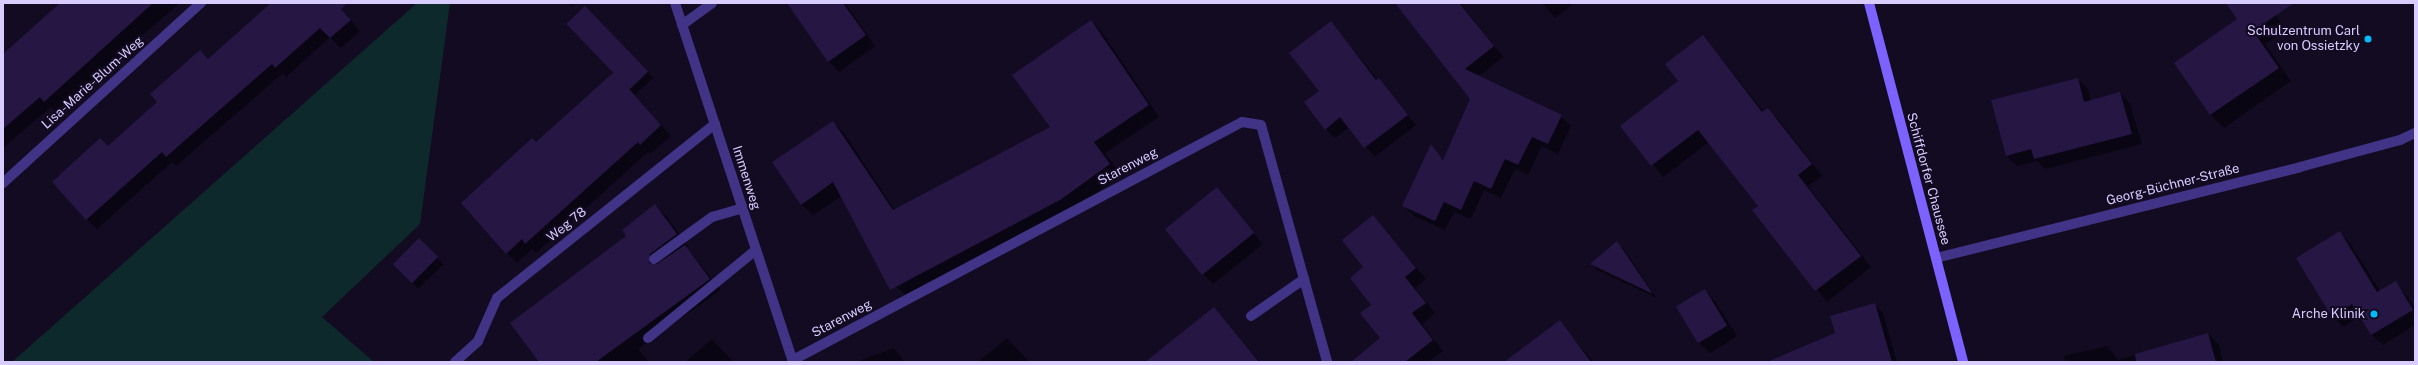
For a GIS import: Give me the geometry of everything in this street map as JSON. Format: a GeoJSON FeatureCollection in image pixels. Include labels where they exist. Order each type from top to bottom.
{"type":"FeatureCollection","features":[{"type":"Feature","properties":{"kind":"main road","name":"Schiffdorfer Chaussee"},"geometry":{"type":"LineString","coordinates":[[1869,3],[1963,362]]}},
{"type":"Feature","properties":{"kind":"street","name":"Lisa-Marie-Blum-Weg"},"geometry":{"type":"LineString","coordinates":[[3,183],[201,3]]}},
{"type":"Feature","properties":{"kind":"street","name":"Immenweg"},"geometry":{"type":"LineString","coordinates":[[675,3],[743,208],[791,361]]}},
{"type":"Feature","properties":{"kind":"street"},"geometry":{"type":"LineString","coordinates":[[682,25],[712,3]]}},
{"type":"Feature","properties":{"kind":"street","name":"Starenweg"},"geometry":{"type":"LineString","coordinates":[[791,361],[1242,122],[1261,125],[1326,362]]}},
{"type":"Feature","properties":{"kind":"street","name":"Weg 78"},"geometry":{"type":"LineString","coordinates":[[455,362],[478,341],[497,298],[715,124]]}},
{"type":"Feature","properties":{"kind":"street","name":"Georg-Büchner-Straße"},"geometry":{"type":"LineString","coordinates":[[1936,258],[2315,163],[2400,140],[2415,133]]}},
{"type":"Feature","properties":{"kind":"street"},"geometry":{"type":"LineString","coordinates":[[654,259],[712,217],[743,208]]}},
{"type":"Feature","properties":{"kind":"street"},"geometry":{"type":"LineString","coordinates":[[648,338],[756,250]]}},
{"type":"Feature","properties":{"kind":"street"},"geometry":{"type":"LineString","coordinates":[[1251,316],[1304,279]]}},
{"type":"Feature","properties":{"kind":"green space"},"geometry":{"type":"Polygon","coordinates":[[[417,3],[450,3],[420,224],[322,317],[374,362],[12,362],[417,3]]]}},
{"type":"Feature","properties":{"kind":"building"},"geometry":{"type":"Polygon","coordinates":[[[60,3],[153,3],[44,102],[40,97],[3,129],[3,54],[60,3]]]}},
{"type":"Feature","properties":{"kind":"building"},"geometry":{"type":"Polygon","coordinates":[[[271,3],[347,3],[341,9],[351,20],[330,38],[320,28],[275,68],[272,64],[166,157],[162,152],[86,220],[52,182],[100,138],[108,146],[157,102],[150,94],[200,50],[208,59],[271,3]]]}},
{"type":"Feature","properties":{"kind":"building"},"geometry":{"type":"Polygon","coordinates":[[[787,3],[843,3],[866,35],[828,62],[787,3]]]}},
{"type":"Feature","properties":{"kind":"building"},"geometry":{"type":"Polygon","coordinates":[[[1395,3],[1459,3],[1494,46],[1465,69],[1562,115],[1548,144],[1532,137],[1518,165],[1505,159],[1491,189],[1474,181],[1461,210],[1444,202],[1435,221],[1402,206],[1431,144],[1443,160],[1470,99],[1395,3]]]}},
{"type":"Feature","properties":{"kind":"building"},"geometry":{"type":"Polygon","coordinates":[[[2226,3],[2294,3],[2253,31],[2279,68],[2210,115],[2174,63],[2237,19],[2226,3]]]}},
{"type":"Feature","properties":{"kind":"building"},"geometry":{"type":"Polygon","coordinates":[[[585,6],[648,71],[630,90],[566,24],[585,6]]]}},
{"type":"Feature","properties":{"kind":"building"},"geometry":{"type":"Polygon","coordinates":[[[1091,20],[1149,105],[1094,142],[1110,164],[1060,200],[890,290],[833,182],[801,205],[772,162],[833,121],[893,210],[1050,127],[1012,75],[1091,20]]]}},
{"type":"Feature","properties":{"kind":"building"},"geometry":{"type":"Polygon","coordinates":[[[1331,21],[1376,80],[1379,78],[1408,115],[1364,148],[1340,117],[1325,130],[1304,102],[1319,91],[1289,53],[1331,21]]]}},
{"type":"Feature","properties":{"kind":"building"},"geometry":{"type":"Polygon","coordinates":[[[1703,35],[1762,112],[1768,108],[1812,164],[1798,175],[1861,256],[1815,291],[1752,210],[1758,206],[1698,130],[1651,166],[1620,126],[1678,81],[1665,64],[1703,35]]]}},
{"type":"Feature","properties":{"kind":"building"},"geometry":{"type":"Polygon","coordinates":[[[614,72],[661,125],[640,145],[638,142],[525,244],[522,239],[506,254],[461,203],[532,138],[536,142],[614,72]]]}},
{"type":"Feature","properties":{"kind":"building"},"geometry":{"type":"Polygon","coordinates":[[[2078,78],[2084,102],[2120,92],[2132,134],[2034,159],[2031,149],[2006,156],[1991,100],[2078,78]]]}},
{"type":"Feature","properties":{"kind":"building"},"geometry":{"type":"Polygon","coordinates":[[[1217,187],[1254,233],[1202,275],[1165,229],[1217,187]]]}},
{"type":"Feature","properties":{"kind":"building"},"geometry":{"type":"Polygon","coordinates":[[[655,204],[677,234],[650,254],[649,263],[657,264],[685,245],[710,279],[596,362],[539,362],[510,323],[626,236],[622,230],[655,204]]]}},
{"type":"Feature","properties":{"kind":"building"},"geometry":{"type":"Polygon","coordinates":[[[1373,215],[1416,268],[1405,277],[1426,303],[1412,313],[1433,340],[1405,362],[1351,362],[1380,338],[1360,313],[1371,305],[1350,278],[1363,267],[1342,240],[1373,215]]]}},
{"type":"Feature","properties":{"kind":"building"},"geometry":{"type":"Polygon","coordinates":[[[2340,231],[2377,292],[2396,281],[2413,310],[2371,335],[2352,304],[2332,317],[2296,258],[2340,231]]]}},
{"type":"Feature","properties":{"kind":"building"},"geometry":{"type":"Polygon","coordinates":[[[419,238],[438,257],[412,283],[393,264],[419,238]]]}},
{"type":"Feature","properties":{"kind":"building"},"geometry":{"type":"Polygon","coordinates":[[[1617,241],[1653,294],[1590,264],[1617,241]]]}},
{"type":"Feature","properties":{"kind":"building"},"geometry":{"type":"Polygon","coordinates":[[[1705,289],[1727,326],[1698,343],[1676,307],[1705,289]]]}},
{"type":"Feature","properties":{"kind":"building"},"geometry":{"type":"Polygon","coordinates":[[[1875,303],[1892,362],[1767,362],[1835,333],[1830,316],[1875,303]]]}},
{"type":"Feature","properties":{"kind":"building"},"geometry":{"type":"Polygon","coordinates":[[[1214,307],[1259,362],[1145,362],[1214,307]]]}},
{"type":"Feature","properties":{"kind":"building"},"geometry":{"type":"Polygon","coordinates":[[[1560,320],[1591,362],[1504,362],[1560,320]]]}},
{"type":"Feature","properties":{"kind":"building"},"geometry":{"type":"Polygon","coordinates":[[[2208,333],[2216,362],[2136,362],[2135,354],[2208,333]]]}},
{"type":"Feature","properties":{"kind":"place","name":"Schulzentrum Carl von Ossietzky"},"geometry":{"type":"Point","coordinates":[2368,39]}},
{"type":"Feature","properties":{"kind":"place","name":"Arche Klinik"},"geometry":{"type":"Point","coordinates":[2374,314]}}]}
